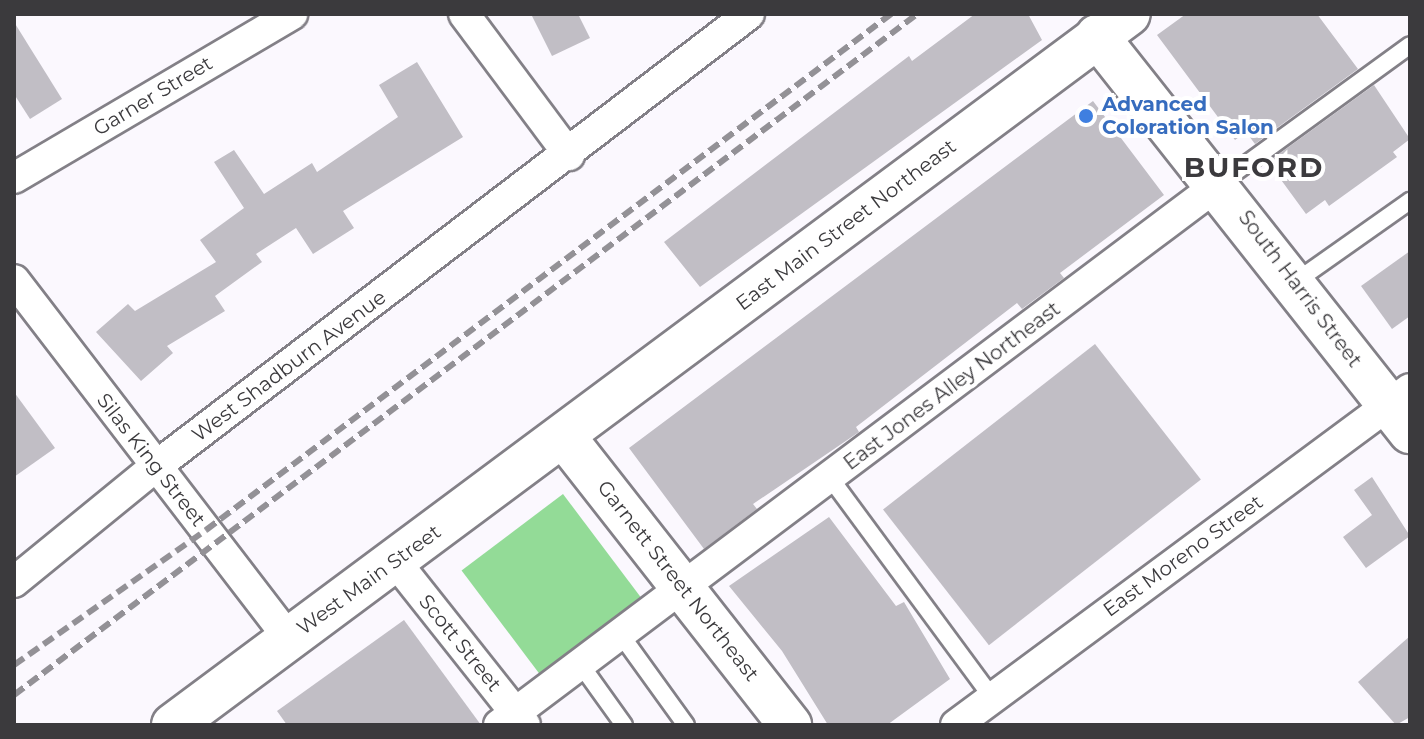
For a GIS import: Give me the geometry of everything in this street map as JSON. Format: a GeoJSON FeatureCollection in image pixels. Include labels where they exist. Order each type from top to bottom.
{"type":"FeatureCollection","features":[{"type":"Feature","properties":{"kind":"street","name":"Garner Street"},"geometry":{"type":"LineString","coordinates":[[14,178],[292,14]]}},
{"type":"Feature","properties":{"kind":"street"},"geometry":{"type":"LineString","coordinates":[[464,14],[569,155]]}},
{"type":"Feature","properties":{"kind":"street","name":"West Shadburn Avenue"},"geometry":{"type":"LineString","coordinates":[[14,582],[155,467],[569,155],[749,14]]}},
{"type":"Feature","properties":{"kind":"street","name":"South Harris Street"},"geometry":{"type":"LineString","coordinates":[[1113,25],[1219,184],[1295,282],[1403,408]]}},
{"type":"Feature","properties":{"kind":"street","name":"East Main Street Northeast"},"geometry":{"type":"LineString","coordinates":[[565,438],[1113,25]]}},
{"type":"Feature","properties":{"kind":"street","name":"East Jones Alley Northeast"},"geometry":{"type":"LineString","coordinates":[[513,721],[581,665],[1219,184]]}},
{"type":"Feature","properties":{"kind":"street","name":"Silas King Street"},"geometry":{"type":"LineString","coordinates":[[14,280],[289,638]]}},
{"type":"Feature","properties":{"kind":"street","name":"East Moreno Street"},"geometry":{"type":"LineString","coordinates":[[956,725],[1403,408]]}},
{"type":"Feature","properties":{"kind":"street","name":"West Main Street"},"geometry":{"type":"LineString","coordinates":[[173,725],[565,438]]}},
{"type":"Feature","properties":{"kind":"street","name":"Garnett Street Northeast"},"geometry":{"type":"LineString","coordinates":[[565,438],[686,587],[790,725]]}},
{"type":"Feature","properties":{"kind":"street","name":"Scott Street"},"geometry":{"type":"LineString","coordinates":[[395,561],[513,721]]}},
{"type":"Feature","properties":{"kind":"lane"},"geometry":{"type":"LineString","coordinates":[[1219,184],[1410,45]]}},
{"type":"Feature","properties":{"kind":"lane"},"geometry":{"type":"LineString","coordinates":[[1295,282],[1410,201]]}},
{"type":"Feature","properties":{"kind":"lane"},"geometry":{"type":"LineString","coordinates":[[831,479],[992,697]]}},
{"type":"Feature","properties":{"kind":"lane"},"geometry":{"type":"LineString","coordinates":[[621,635],[686,725]]}},
{"type":"Feature","properties":{"kind":"lane"},"geometry":{"type":"LineString","coordinates":[[581,665],[624,725]]}},
{"type":"Feature","properties":{"kind":"green space"},"geometry":{"type":"Polygon","coordinates":[[[563,494],[643,600],[542,677],[462,570],[563,494]]]}},
{"type":"Feature","properties":{"kind":"building"},"geometry":{"type":"Polygon","coordinates":[[[531,14],[578,14],[590,38],[552,56],[531,14]]]}},
{"type":"Feature","properties":{"kind":"building"},"geometry":{"type":"Polygon","coordinates":[[[975,14],[1028,14],[1042,40],[700,287],[664,242],[909,56],[912,61],[975,14]]]}},
{"type":"Feature","properties":{"kind":"building"},"geometry":{"type":"Polygon","coordinates":[[[1186,14],[1317,14],[1358,69],[1255,144],[1246,132],[1235,140],[1157,35],[1186,14]]]}},
{"type":"Feature","properties":{"kind":"building"},"geometry":{"type":"Polygon","coordinates":[[[14,22],[62,99],[30,119],[14,94],[14,22]]]}},
{"type":"Feature","properties":{"kind":"building"},"geometry":{"type":"Polygon","coordinates":[[[417,62],[463,137],[343,211],[354,228],[313,254],[296,228],[256,254],[262,262],[215,296],[225,311],[167,346],[173,353],[141,381],[96,332],[128,304],[135,311],[216,262],[200,240],[244,208],[214,162],[234,150],[264,194],[312,163],[317,172],[398,117],[379,85],[417,62]]]}},
{"type":"Feature","properties":{"kind":"building"},"geometry":{"type":"Polygon","coordinates":[[[1374,85],[1410,139],[1393,152],[1397,157],[1329,206],[1325,200],[1306,214],[1268,162],[1374,85]]]}},
{"type":"Feature","properties":{"kind":"building"},"geometry":{"type":"Polygon","coordinates":[[[1093,101],[1164,195],[1060,273],[1064,278],[1022,309],[1017,303],[856,427],[859,432],[753,504],[757,509],[704,549],[629,448],[1093,101]]]}},
{"type":"Feature","properties":{"kind":"building"},"geometry":{"type":"Polygon","coordinates":[[[1410,251],[1410,316],[1392,329],[1361,286],[1410,251]]]}},
{"type":"Feature","properties":{"kind":"building"},"geometry":{"type":"Polygon","coordinates":[[[1095,344],[1201,480],[989,645],[883,510],[1095,344]]]}},
{"type":"Feature","properties":{"kind":"building"},"geometry":{"type":"Polygon","coordinates":[[[14,392],[55,448],[14,477],[14,392]]]}},
{"type":"Feature","properties":{"kind":"building"},"geometry":{"type":"Polygon","coordinates":[[[1372,477],[1410,536],[1366,568],[1343,537],[1372,515],[1354,490],[1372,477]]]}},
{"type":"Feature","properties":{"kind":"building"},"geometry":{"type":"Polygon","coordinates":[[[829,517],[896,606],[904,602],[950,679],[887,725],[828,725],[782,651],[729,586],[829,517]]]}},
{"type":"Feature","properties":{"kind":"building"},"geometry":{"type":"Polygon","coordinates":[[[404,620],[481,725],[287,725],[277,711],[404,620]]]}},
{"type":"Feature","properties":{"kind":"building"},"geometry":{"type":"Polygon","coordinates":[[[1410,636],[1410,717],[1396,725],[1358,682],[1410,636]]]}},
{"type":"Feature","properties":{"kind":"railway"},"geometry":{"type":"LineString","coordinates":[[14,665],[206,530],[891,14]]}},
{"type":"Feature","properties":{"kind":"railway"},"geometry":{"type":"LineString","coordinates":[[14,695],[917,14]]}},
{"type":"Feature","properties":{"kind":"place","name":"Advanced Coloration Salon"},"geometry":{"type":"Point","coordinates":[1086,116]}},
{"type":"Feature","properties":{"kind":"district","name":"BUFORD"},"geometry":{"type":"Point","coordinates":[1254,167]}}]}
